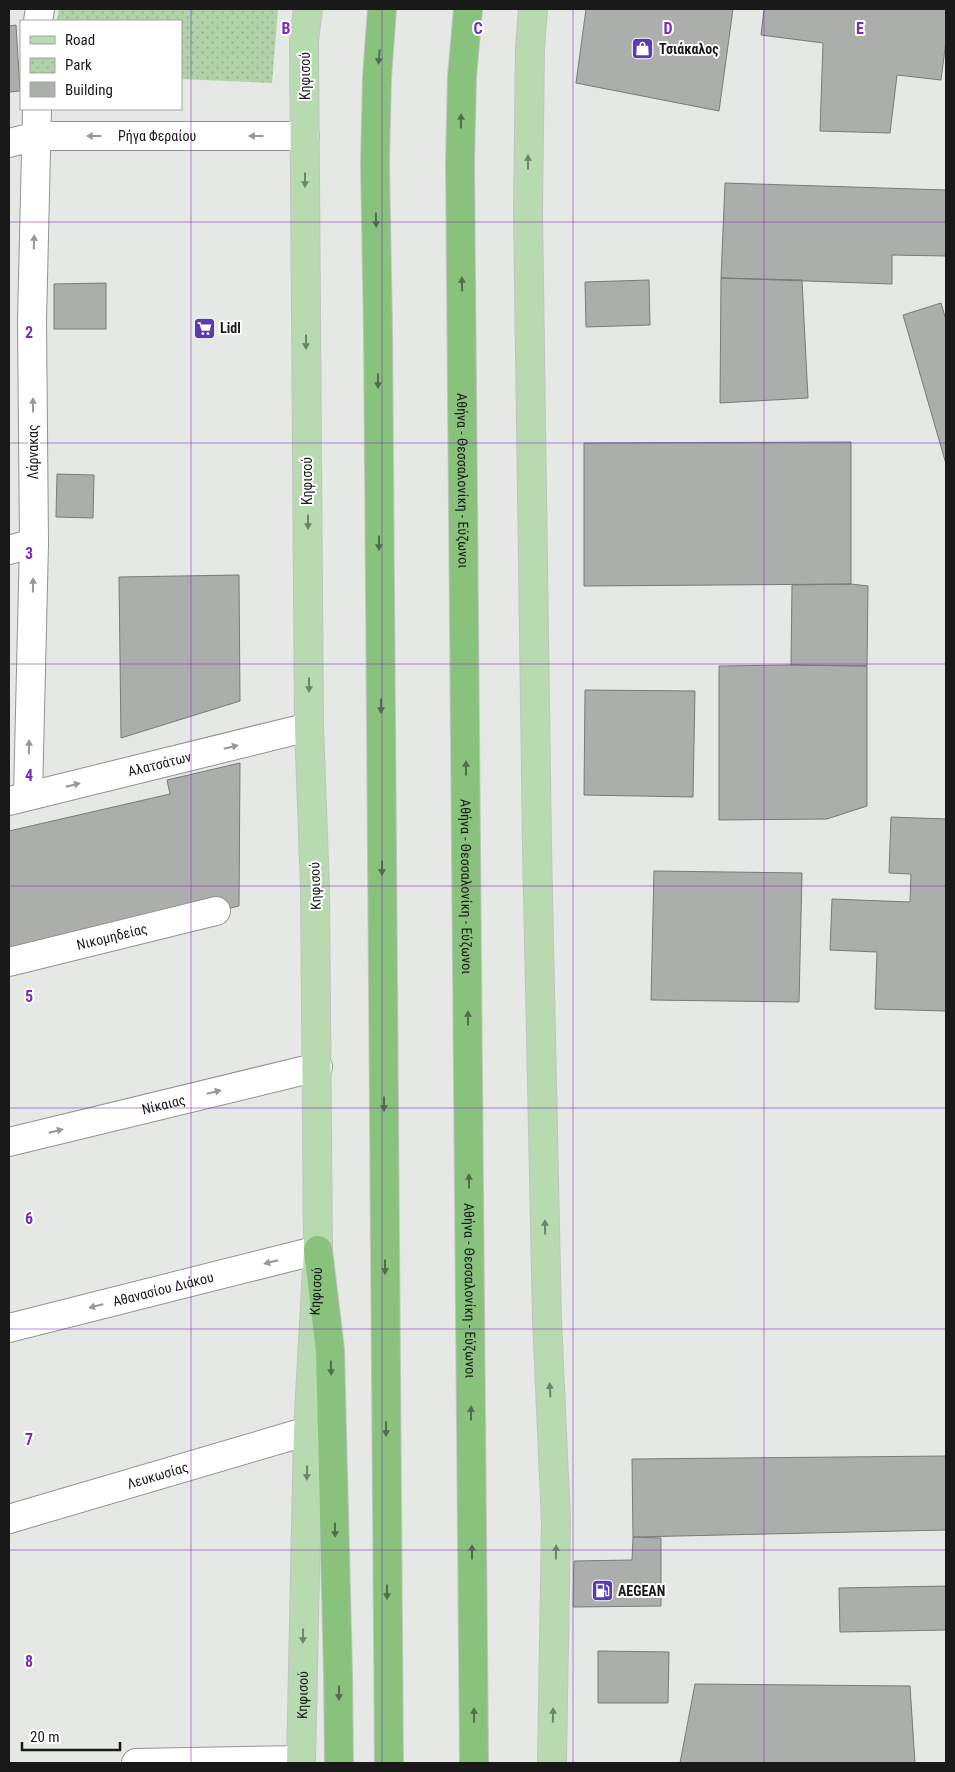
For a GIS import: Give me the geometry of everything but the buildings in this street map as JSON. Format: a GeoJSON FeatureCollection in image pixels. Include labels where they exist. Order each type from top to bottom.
{"type":"FeatureCollection","features":[{"type":"Feature","properties":{"kind":"highway"},"geometry":{"type":"LineString","coordinates":[[382,9],[377,77],[375,163],[378,332],[389,1763]]}},
{"type":"Feature","properties":{"kind":"highway","name":"Αθήνα - Θεσσαλονίκη - Εύζωνοι"},"geometry":{"type":"LineString","coordinates":[[468,9],[462,76],[460,164],[474,1763]]}},
{"type":"Feature","properties":{"kind":"highway"},"geometry":{"type":"LineString","coordinates":[[318,1250],[330,1350],[339,1763]]}},
{"type":"Feature","properties":{"kind":"main road","name":"Κηφισού"},"geometry":{"type":"LineString","coordinates":[[301,1762],[308,1430],[318,1250],[318,1067],[315,888],[309,728],[304,40],[308,9]]}},
{"type":"Feature","properties":{"kind":"main road"},"geometry":{"type":"LineString","coordinates":[[533,9],[530,48],[528,211],[537,846],[547,1320],[556,1522],[552,1763]]}},
{"type":"Feature","properties":{"kind":"street","name":"Λάρνακας"},"geometry":{"type":"LineString","coordinates":[[18,798],[21,324],[37,136],[37,110]]}},
{"type":"Feature","properties":{"kind":"street","name":"Ρήγα Φεραίου"},"geometry":{"type":"LineString","coordinates":[[9,144],[37,136],[305,136]]}},
{"type":"Feature","properties":{"kind":"street","name":"Αλατσάτων"},"geometry":{"type":"LineString","coordinates":[[18,798],[309,728]]}},
{"type":"Feature","properties":{"kind":"street","name":"Νικομηδείας"},"geometry":{"type":"LineString","coordinates":[[9,962],[216,911]]}},
{"type":"Feature","properties":{"kind":"street","name":"Νίκαιας"},"geometry":{"type":"LineString","coordinates":[[9,1142],[318,1067]]}},
{"type":"Feature","properties":{"kind":"street","name":"Αθανασίου Διάκου"},"geometry":{"type":"LineString","coordinates":[[9,1328],[318,1250]]}},
{"type":"Feature","properties":{"kind":"street","name":"Λευκωσίας"},"geometry":{"type":"LineString","coordinates":[[9,1519],[308,1430]]}},
{"type":"Feature","properties":{"kind":"street"},"geometry":{"type":"LineString","coordinates":[[136,1763],[301,1762]]}},
{"type":"Feature","properties":{"kind":"green space"},"geometry":{"type":"Polygon","coordinates":[[[59,9],[278,9],[272,83],[182,79],[182,20],[57,20],[59,9]]]}},
{"type":"Feature","properties":{"kind":"place","name":"Τσιάκαλος"},"geometry":{"type":"Point","coordinates":[643,49]}},
{"type":"Feature","properties":{"kind":"place","name":"Lidl"},"geometry":{"type":"Point","coordinates":[204,328]}},
{"type":"Feature","properties":{"kind":"place","name":"AEGEAN"},"geometry":{"type":"Point","coordinates":[602,1591]}}]}
